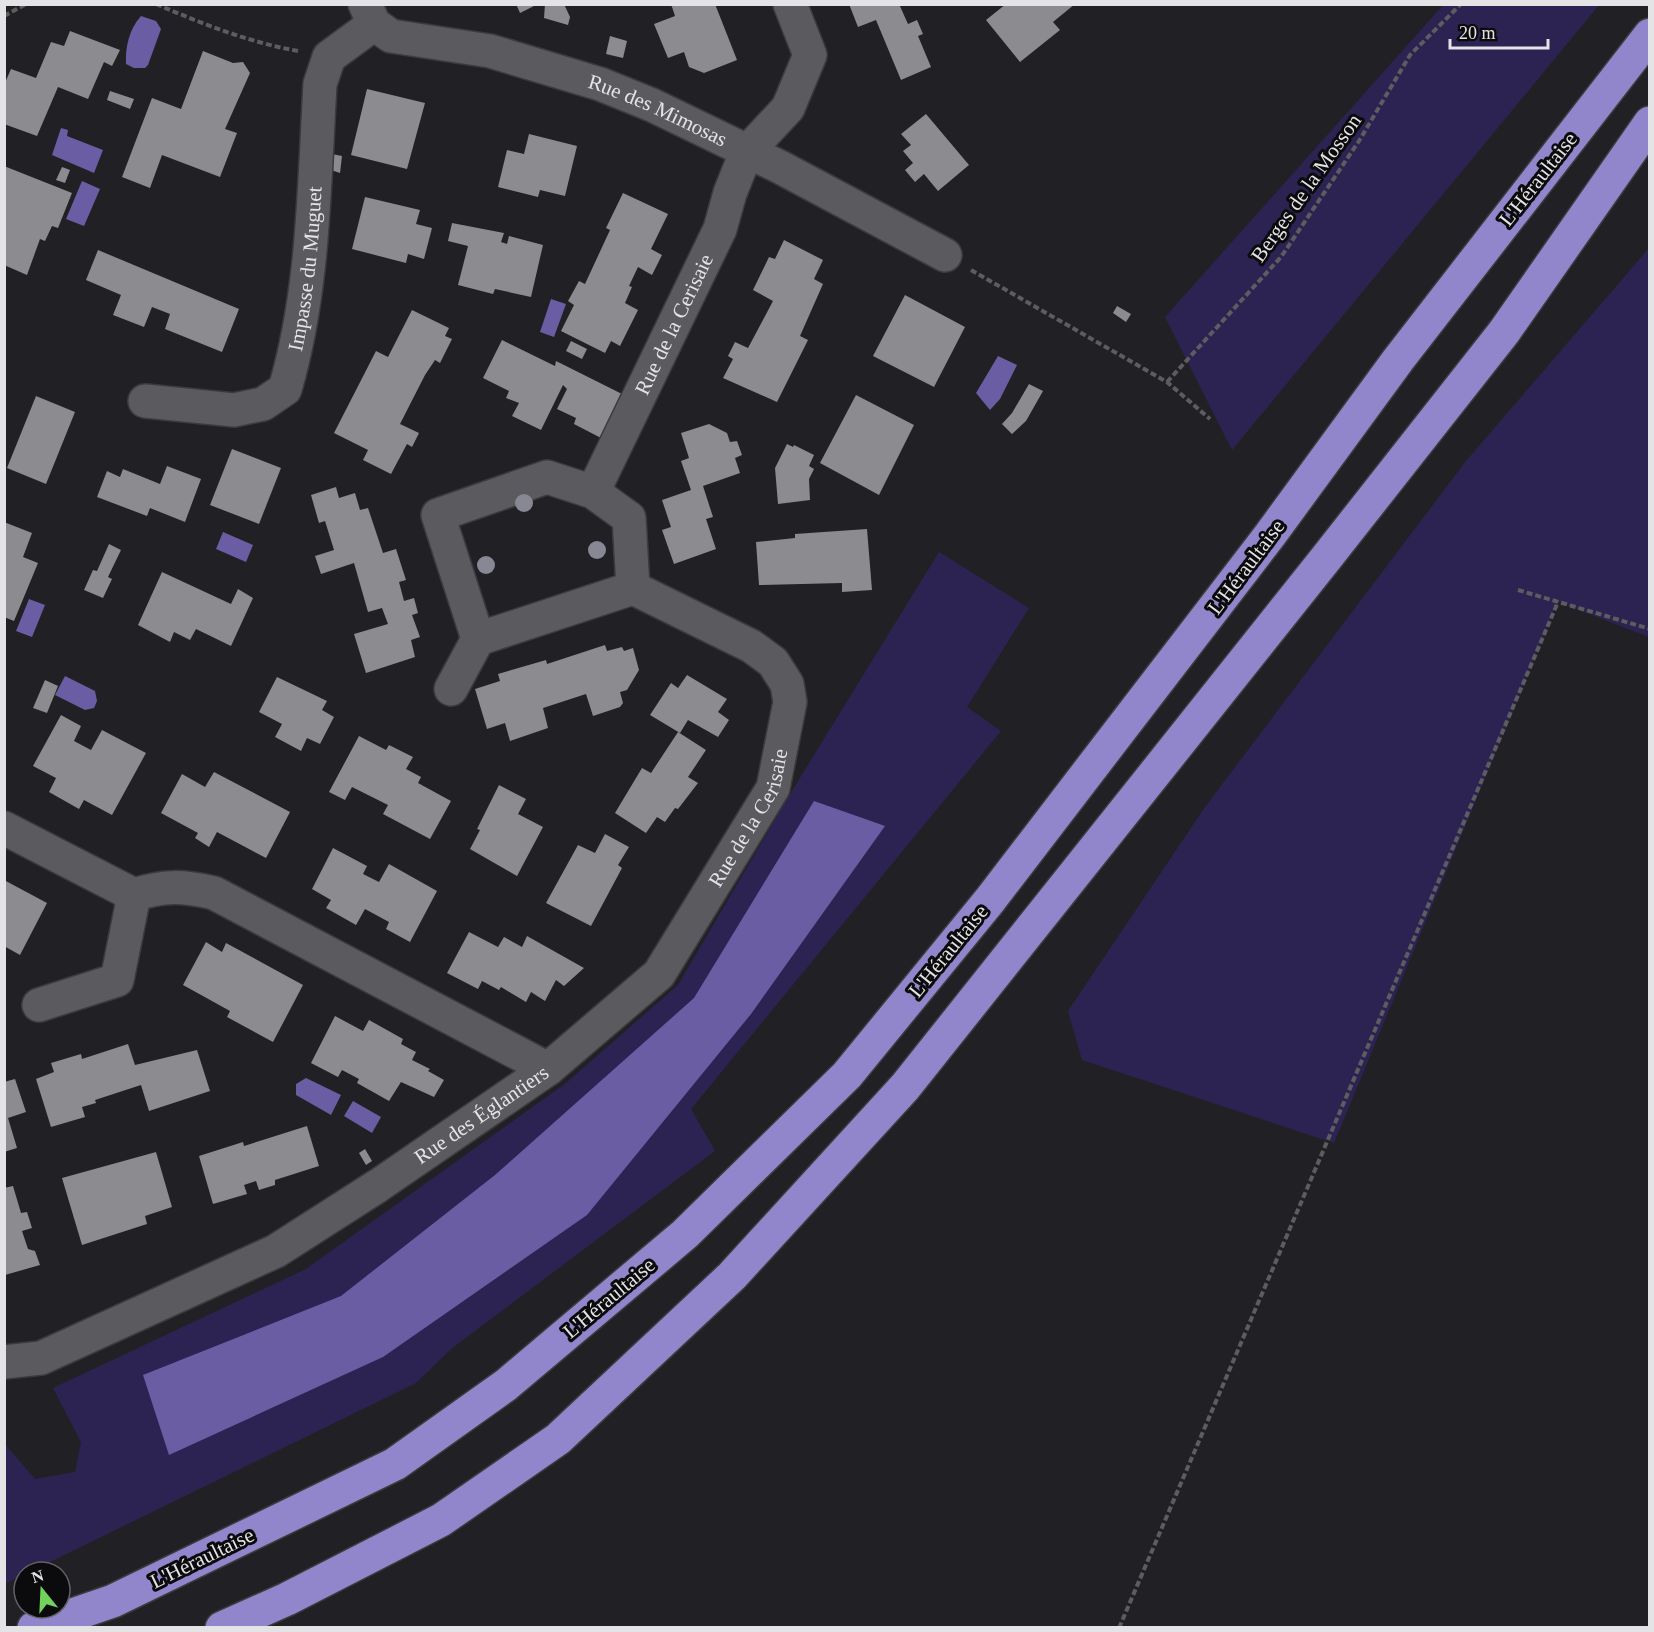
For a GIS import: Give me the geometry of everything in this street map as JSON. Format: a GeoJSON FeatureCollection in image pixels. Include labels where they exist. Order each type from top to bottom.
{"type":"FeatureCollection","features":[{"type":"Feature","properties":{"kind":"highway","name":"L'Héraultaise"},"geometry":{"type":"LineString","coordinates":[[34,1628],[113,1601],[395,1464],[506,1385],[685,1234],[847,1075],[990,900],[1270,535],[1398,360],[1643,43]]}},
{"type":"Feature","properties":{"kind":"highway"},"geometry":{"type":"LineString","coordinates":[[1504,332],[1650,123]]}},
{"type":"Feature","properties":{"kind":"highway"},"geometry":{"type":"LineString","coordinates":[[222,1628],[287,1599],[441,1520],[558,1439],[732,1276],[906,1087],[1504,332],[1650,158]]}},
{"type":"Feature","properties":{"kind":"street","name":"Rue de la Cerisaie"},"geometry":{"type":"LineString","coordinates":[[593,492],[720,229],[730,193],[747,153],[788,108],[810,55],[790,4]]}},
{"type":"Feature","properties":{"kind":"street"},"geometry":{"type":"LineString","coordinates":[[329,57],[370,14]]}},
{"type":"Feature","properties":{"kind":"street","name":"Rue des Mimosas"},"geometry":{"type":"LineString","coordinates":[[370,14],[391,36],[490,51],[600,84],[652,105],[780,167],[945,255]]}},
{"type":"Feature","properties":{"kind":"street","name":"Impasse du Muguet"},"geometry":{"type":"LineString","coordinates":[[145,402],[234,410],[263,404],[285,389],[297,348],[309,269],[320,84],[329,57]]}},
{"type":"Feature","properties":{"kind":"street"},"geometry":{"type":"LineString","coordinates":[[451,688],[478,639],[633,588],[629,518],[593,492],[547,477],[438,515],[478,639]]}},
{"type":"Feature","properties":{"kind":"street","name":"Rue de la Cerisaie"},"geometry":{"type":"LineString","coordinates":[[548,1069],[659,974],[773,788],[790,702],[787,684],[773,662],[751,646],[633,588]]}},
{"type":"Feature","properties":{"kind":"street"},"geometry":{"type":"LineString","coordinates":[[4,828],[134,895],[117,980],[39,1005]]}},
{"type":"Feature","properties":{"kind":"street","name":"Rue des Églantiers"},"geometry":{"type":"LineString","coordinates":[[4,1362],[40,1358],[276,1251],[379,1185],[548,1069],[214,893],[187,887],[157,887],[134,895]]}},
{"type":"Feature","properties":{"kind":"path"},"geometry":{"type":"LineString","coordinates":[[4,16],[26,4]]}},
{"type":"Feature","properties":{"kind":"path"},"geometry":{"type":"LineString","coordinates":[[156,4],[213,28],[265,45],[329,57]]}},
{"type":"Feature","properties":{"kind":"path","name":"Berges de la Mosson"},"geometry":{"type":"LineString","coordinates":[[1167,382],[1281,257],[1359,141],[1410,55],[1461,4]]}},
{"type":"Feature","properties":{"kind":"path"},"geometry":{"type":"LineString","coordinates":[[945,255],[1167,382],[1210,419]]}},
{"type":"Feature","properties":{"kind":"path"},"geometry":{"type":"LineString","coordinates":[[1518,590],[1650,629]]}},
{"type":"Feature","properties":{"kind":"path"},"geometry":{"type":"LineString","coordinates":[[1119,1628],[1558,602]]}},
{"type":"Feature","properties":{"kind":"shaded area"},"geometry":{"type":"Polygon","coordinates":[[[1444,4],[1599,5],[1232,450],[1165,317],[1444,4]]]}},
{"type":"Feature","properties":{"kind":"shaded area"},"geometry":{"type":"Polygon","coordinates":[[[141,16],[156,21],[161,29],[148,65],[145,68],[134,68],[126,64],[126,52],[131,33],[141,16]]]}},
{"type":"Feature","properties":{"kind":"shaded area"},"geometry":{"type":"Polygon","coordinates":[[[61,128],[68,130],[67,136],[103,150],[94,173],[52,155],[61,128]]]}},
{"type":"Feature","properties":{"kind":"shaded area"},"geometry":{"type":"Polygon","coordinates":[[[82,181],[100,189],[84,226],[66,219],[82,181]]]}},
{"type":"Feature","properties":{"kind":"shaded area"},"geometry":{"type":"Polygon","coordinates":[[[1649,248],[1649,637],[1558,602],[1334,1143],[1082,1060],[1068,1011],[1205,807],[1466,461],[1649,248]]]}},
{"type":"Feature","properties":{"kind":"shaded area"},"geometry":{"type":"Polygon","coordinates":[[[551,299],[566,304],[554,337],[540,332],[551,299]]]}},
{"type":"Feature","properties":{"kind":"shaded area"},"geometry":{"type":"Polygon","coordinates":[[[998,356],[1017,365],[1000,399],[990,410],[976,393],[998,356]]]}},
{"type":"Feature","properties":{"kind":"shaded area"},"geometry":{"type":"Polygon","coordinates":[[[223,532],[253,545],[246,562],[216,549],[223,532]]]}},
{"type":"Feature","properties":{"kind":"shaded area"},"geometry":{"type":"Polygon","coordinates":[[[939,552],[1029,608],[967,707],[1001,731],[691,1109],[715,1151],[451,1349],[416,1383],[54,1560],[12,1560],[12,1581],[5,1584],[4,1443],[35,1479],[75,1472],[81,1442],[53,1388],[306,1269],[566,1083],[678,985],[790,794],[939,552]]]}},
{"type":"Feature","properties":{"kind":"shaded area"},"geometry":{"type":"Polygon","coordinates":[[[29,599],[45,605],[32,637],[16,631],[29,599]]]}},
{"type":"Feature","properties":{"kind":"shaded area"},"geometry":{"type":"Polygon","coordinates":[[[65,676],[95,691],[97,701],[94,708],[85,710],[55,695],[65,676]]]}},
{"type":"Feature","properties":{"kind":"shaded area"},"geometry":{"type":"Polygon","coordinates":[[[814,801],[885,826],[751,1014],[587,1215],[383,1357],[169,1455],[143,1375],[341,1296],[495,1175],[694,998],[814,801]]]}},
{"type":"Feature","properties":{"kind":"shaded area"},"geometry":{"type":"Polygon","coordinates":[[[306,1078],[341,1095],[331,1115],[296,1095],[296,1084],[306,1078]]]}},
{"type":"Feature","properties":{"kind":"shaded area"},"geometry":{"type":"Polygon","coordinates":[[[353,1101],[381,1117],[372,1133],[344,1116],[353,1101]]]}},
{"type":"Feature","properties":{"kind":"building"},"geometry":{"type":"Polygon","coordinates":[[[516,4],[538,4],[520,13],[516,4]]]}},
{"type":"Feature","properties":{"kind":"building"},"geometry":{"type":"Polygon","coordinates":[[[545,4],[564,4],[570,17],[568,25],[544,18],[545,4]]]}},
{"type":"Feature","properties":{"kind":"building"},"geometry":{"type":"Polygon","coordinates":[[[671,4],[715,4],[737,60],[704,73],[689,67],[684,52],[668,58],[654,24],[675,16],[671,4]]]}},
{"type":"Feature","properties":{"kind":"building"},"geometry":{"type":"Polygon","coordinates":[[[849,4],[899,4],[908,24],[917,20],[923,34],[918,36],[931,67],[901,80],[876,20],[858,27],[849,4]]]}},
{"type":"Feature","properties":{"kind":"building"},"geometry":{"type":"Polygon","coordinates":[[[1006,4],[1075,4],[1053,22],[1060,30],[1020,62],[986,20],[1006,4]]]}},
{"type":"Feature","properties":{"kind":"building"},"geometry":{"type":"Polygon","coordinates":[[[70,31],[120,50],[112,66],[104,62],[88,99],[58,87],[37,136],[4,124],[4,85],[11,69],[36,78],[51,42],[64,46],[70,31]]]}},
{"type":"Feature","properties":{"kind":"building"},"geometry":{"type":"Polygon","coordinates":[[[610,36],[627,41],[623,58],[606,54],[610,36]]]}},
{"type":"Feature","properties":{"kind":"building"},"geometry":{"type":"Polygon","coordinates":[[[203,51],[233,63],[243,62],[250,73],[225,129],[237,133],[220,177],[162,155],[150,188],[122,177],[152,98],[181,109],[203,51]]]}},
{"type":"Feature","properties":{"kind":"building"},"geometry":{"type":"Polygon","coordinates":[[[367,89],[425,103],[407,169],[351,155],[367,89]]]}},
{"type":"Feature","properties":{"kind":"building"},"geometry":{"type":"Polygon","coordinates":[[[110,91],[134,99],[130,109],[107,100],[110,91]]]}},
{"type":"Feature","properties":{"kind":"building"},"geometry":{"type":"Polygon","coordinates":[[[926,114],[969,165],[938,191],[924,174],[915,182],[905,170],[913,163],[903,151],[911,145],[901,134],[926,114]]]}},
{"type":"Feature","properties":{"kind":"building"},"geometry":{"type":"Polygon","coordinates":[[[529,134],[577,146],[565,196],[540,190],[538,197],[498,187],[507,150],[524,154],[529,134]]]}},
{"type":"Feature","properties":{"kind":"building"},"geometry":{"type":"Polygon","coordinates":[[[332,154],[342,156],[340,173],[331,170],[332,154]]]}},
{"type":"Feature","properties":{"kind":"building"},"geometry":{"type":"Polygon","coordinates":[[[4,166],[72,193],[58,228],[52,226],[45,241],[40,239],[27,275],[4,265],[4,166]]]}},
{"type":"Feature","properties":{"kind":"building"},"geometry":{"type":"Polygon","coordinates":[[[62,167],[70,170],[65,183],[56,180],[62,167]]]}},
{"type":"Feature","properties":{"kind":"building"},"geometry":{"type":"Polygon","coordinates":[[[623,193],[668,214],[651,249],[662,255],[652,275],[638,267],[629,286],[632,287],[625,303],[638,310],[620,346],[611,341],[605,353],[561,331],[574,305],[568,301],[579,281],[585,284],[610,230],[606,228],[623,193]]]}},
{"type":"Feature","properties":{"kind":"building"},"geometry":{"type":"Polygon","coordinates":[[[365,197],[420,210],[416,224],[432,228],[424,259],[408,254],[406,263],[352,249],[365,197]]]}},
{"type":"Feature","properties":{"kind":"building"},"geometry":{"type":"Polygon","coordinates":[[[452,223],[504,233],[501,242],[507,244],[509,236],[543,245],[531,297],[495,289],[493,294],[458,285],[468,246],[448,241],[452,223]]]}},
{"type":"Feature","properties":{"kind":"building"},"geometry":{"type":"Polygon","coordinates":[[[784,240],[823,260],[814,279],[823,284],[800,336],[808,340],[777,402],[723,378],[733,359],[728,356],[735,342],[748,348],[773,301],[753,290],[769,257],[775,259],[784,240]]]}},
{"type":"Feature","properties":{"kind":"building"},"geometry":{"type":"Polygon","coordinates":[[[98,250],[239,309],[222,352],[165,329],[170,314],[152,307],[144,327],[113,315],[121,295],[86,280],[98,250]]]}},
{"type":"Feature","properties":{"kind":"building"},"geometry":{"type":"Polygon","coordinates":[[[905,295],[965,327],[934,387],[873,356],[905,295]]]}},
{"type":"Feature","properties":{"kind":"building"},"geometry":{"type":"Polygon","coordinates":[[[1117,306],[1131,314],[1126,322],[1113,313],[1117,306]]]}},
{"type":"Feature","properties":{"kind":"building"},"geometry":{"type":"Polygon","coordinates":[[[412,310],[449,328],[445,336],[452,339],[440,363],[435,360],[425,375],[400,424],[419,433],[412,447],[407,444],[391,474],[363,460],[368,450],[334,433],[376,351],[388,357],[412,310]]]}},
{"type":"Feature","properties":{"kind":"building"},"geometry":{"type":"Polygon","coordinates":[[[502,340],[555,366],[556,361],[622,394],[601,438],[574,424],[576,418],[557,409],[567,389],[563,385],[541,430],[512,416],[519,403],[506,398],[509,391],[483,378],[502,340]]]}},
{"type":"Feature","properties":{"kind":"building"},"geometry":{"type":"Polygon","coordinates":[[[571,341],[587,349],[582,359],[566,351],[571,341]]]}},
{"type":"Feature","properties":{"kind":"building"},"geometry":{"type":"Polygon","coordinates":[[[1029,384],[1043,391],[1026,421],[1012,434],[1002,424],[1012,413],[1029,384]]]}},
{"type":"Feature","properties":{"kind":"building"},"geometry":{"type":"Polygon","coordinates":[[[856,395],[914,425],[879,495],[820,463],[856,395]]]}},
{"type":"Feature","properties":{"kind":"building"},"geometry":{"type":"Polygon","coordinates":[[[36,396],[75,412],[46,484],[7,468],[36,396]]]}},
{"type":"Feature","properties":{"kind":"building"},"geometry":{"type":"Polygon","coordinates":[[[709,424],[727,433],[730,442],[737,441],[742,455],[735,458],[740,473],[703,486],[713,517],[706,519],[716,549],[674,564],[662,530],[671,527],[662,500],[691,490],[681,461],[689,458],[681,433],[709,424]]]}},
{"type":"Feature","properties":{"kind":"building"},"geometry":{"type":"Polygon","coordinates":[[[787,444],[814,455],[809,466],[814,469],[809,479],[810,500],[778,504],[775,468],[787,444]]]}},
{"type":"Feature","properties":{"kind":"building"},"geometry":{"type":"Polygon","coordinates":[[[232,449],[281,468],[259,524],[210,505],[232,449]]]}},
{"type":"Feature","properties":{"kind":"building"},"geometry":{"type":"Polygon","coordinates":[[[167,466],[201,479],[185,522],[150,508],[147,516],[97,497],[107,471],[120,477],[123,469],[160,484],[167,466]]]}},
{"type":"Feature","properties":{"kind":"building"},"geometry":{"type":"Polygon","coordinates":[[[336,487],[339,498],[355,493],[360,510],[368,508],[383,553],[396,549],[406,580],[399,582],[404,601],[414,598],[418,613],[412,615],[420,637],[411,640],[415,657],[366,673],[354,634],[388,624],[382,608],[368,612],[354,563],[321,574],[315,556],[334,550],[325,521],[319,523],[311,495],[336,487]]]}},
{"type":"Feature","properties":{"kind":"building"},"geometry":{"type":"Polygon","coordinates":[[[4,522],[32,533],[23,557],[38,563],[14,621],[4,617],[4,522]]]}},
{"type":"Feature","properties":{"kind":"building"},"geometry":{"type":"Polygon","coordinates":[[[867,529],[872,590],[842,592],[842,583],[759,585],[756,542],[795,538],[795,534],[867,529]]]}},
{"type":"Feature","properties":{"kind":"building"},"geometry":{"type":"Polygon","coordinates":[[[109,544],[121,550],[108,577],[112,579],[103,598],[84,590],[93,570],[97,571],[109,544]]]}},
{"type":"Feature","properties":{"kind":"building"},"geometry":{"type":"Polygon","coordinates":[[[162,572],[231,604],[238,589],[253,598],[231,646],[196,629],[190,640],[174,632],[170,642],[138,625],[162,572]]]}},
{"type":"Feature","properties":{"kind":"building"},"geometry":{"type":"Polygon","coordinates":[[[605,645],[607,651],[622,647],[624,651],[633,648],[639,670],[627,690],[620,692],[623,703],[620,707],[593,716],[586,694],[543,708],[548,728],[510,741],[505,723],[487,729],[475,689],[500,681],[498,674],[546,660],[547,664],[605,645]]]}},
{"type":"Feature","properties":{"kind":"building"},"geometry":{"type":"Polygon","coordinates":[[[687,675],[727,699],[718,712],[729,720],[718,737],[688,720],[680,733],[650,715],[671,683],[678,688],[687,675]]]}},
{"type":"Feature","properties":{"kind":"building"},"geometry":{"type":"Polygon","coordinates":[[[277,677],[327,701],[322,710],[334,717],[320,744],[307,738],[301,751],[275,737],[282,724],[259,712],[277,677]]]}},
{"type":"Feature","properties":{"kind":"building"},"geometry":{"type":"Polygon","coordinates":[[[45,680],[58,686],[47,713],[33,708],[45,680]]]}},
{"type":"Feature","properties":{"kind":"building"},"geometry":{"type":"Polygon","coordinates":[[[61,715],[81,726],[74,741],[91,750],[102,730],[146,753],[112,815],[84,800],[79,809],[49,792],[56,778],[33,766],[61,715]]]}},
{"type":"Feature","properties":{"kind":"building"},"geometry":{"type":"Polygon","coordinates":[[[678,732],[706,750],[688,777],[698,783],[665,822],[657,817],[646,833],[615,813],[642,768],[651,773],[678,732]]]}},
{"type":"Feature","properties":{"kind":"building"},"geometry":{"type":"Polygon","coordinates":[[[359,736],[386,750],[389,745],[413,757],[406,769],[421,777],[418,783],[451,801],[430,839],[383,814],[388,805],[352,787],[345,800],[329,792],[359,736]]]}},
{"type":"Feature","properties":{"kind":"building"},"geometry":{"type":"Polygon","coordinates":[[[214,772],[290,812],[266,858],[217,832],[209,847],[195,838],[198,833],[161,813],[182,774],[205,787],[214,772]]]}},
{"type":"Feature","properties":{"kind":"building"},"geometry":{"type":"Polygon","coordinates":[[[499,785],[526,799],[518,814],[543,827],[517,876],[470,849],[480,830],[477,829],[499,785]]]}},
{"type":"Feature","properties":{"kind":"building"},"geometry":{"type":"Polygon","coordinates":[[[605,834],[629,847],[618,865],[622,868],[591,926],[546,903],[578,845],[595,853],[605,834]]]}},
{"type":"Feature","properties":{"kind":"building"},"geometry":{"type":"Polygon","coordinates":[[[333,848],[367,866],[363,874],[379,882],[389,864],[437,891],[410,942],[386,929],[389,922],[365,909],[356,925],[326,908],[331,900],[312,889],[333,848]]]}},
{"type":"Feature","properties":{"kind":"building"},"geometry":{"type":"Polygon","coordinates":[[[4,880],[47,903],[20,955],[4,946],[4,880]]]}},
{"type":"Feature","properties":{"kind":"building"},"geometry":{"type":"Polygon","coordinates":[[[469,932],[498,947],[504,937],[522,947],[527,936],[584,968],[564,986],[556,980],[545,1001],[531,992],[526,1002],[501,987],[499,990],[482,981],[478,989],[447,973],[469,932]]]}},
{"type":"Feature","properties":{"kind":"building"},"geometry":{"type":"Polygon","coordinates":[[[206,942],[222,952],[226,943],[303,985],[273,1042],[227,1017],[230,1011],[183,985],[206,942]]]}},
{"type":"Feature","properties":{"kind":"building"},"geometry":{"type":"Polygon","coordinates":[[[335,1016],[363,1031],[369,1020],[403,1039],[401,1044],[416,1052],[412,1060],[430,1069],[428,1071],[444,1080],[434,1097],[401,1082],[389,1101],[357,1083],[359,1079],[342,1070],[338,1077],[311,1063],[335,1016]]]}},
{"type":"Feature","properties":{"kind":"building"},"geometry":{"type":"Polygon","coordinates":[[[128,1044],[135,1065],[197,1050],[210,1091],[149,1111],[141,1085],[95,1100],[96,1103],[82,1107],[85,1117],[51,1127],[36,1079],[54,1072],[51,1063],[81,1054],[82,1059],[128,1044]]]}},
{"type":"Feature","properties":{"kind":"building"},"geometry":{"type":"Polygon","coordinates":[[[15,1079],[26,1112],[8,1118],[17,1148],[4,1152],[4,1082],[15,1079]]]}},
{"type":"Feature","properties":{"kind":"building"},"geometry":{"type":"Polygon","coordinates":[[[307,1126],[319,1166],[275,1180],[275,1185],[259,1190],[256,1181],[244,1185],[247,1194],[213,1204],[199,1156],[243,1142],[244,1146],[307,1126]]]}},
{"type":"Feature","properties":{"kind":"building"},"geometry":{"type":"Polygon","coordinates":[[[365,1149],[372,1161],[366,1165],[359,1153],[365,1149]]]}},
{"type":"Feature","properties":{"kind":"building"},"geometry":{"type":"Polygon","coordinates":[[[156,1152],[172,1207],[145,1216],[147,1224],[82,1245],[62,1178],[156,1152]]]}},
{"type":"Feature","properties":{"kind":"building"},"geometry":{"type":"Polygon","coordinates":[[[13,1186],[21,1213],[27,1212],[32,1228],[22,1231],[28,1249],[35,1251],[40,1265],[5,1275],[4,1188],[13,1186]]]}}]}
